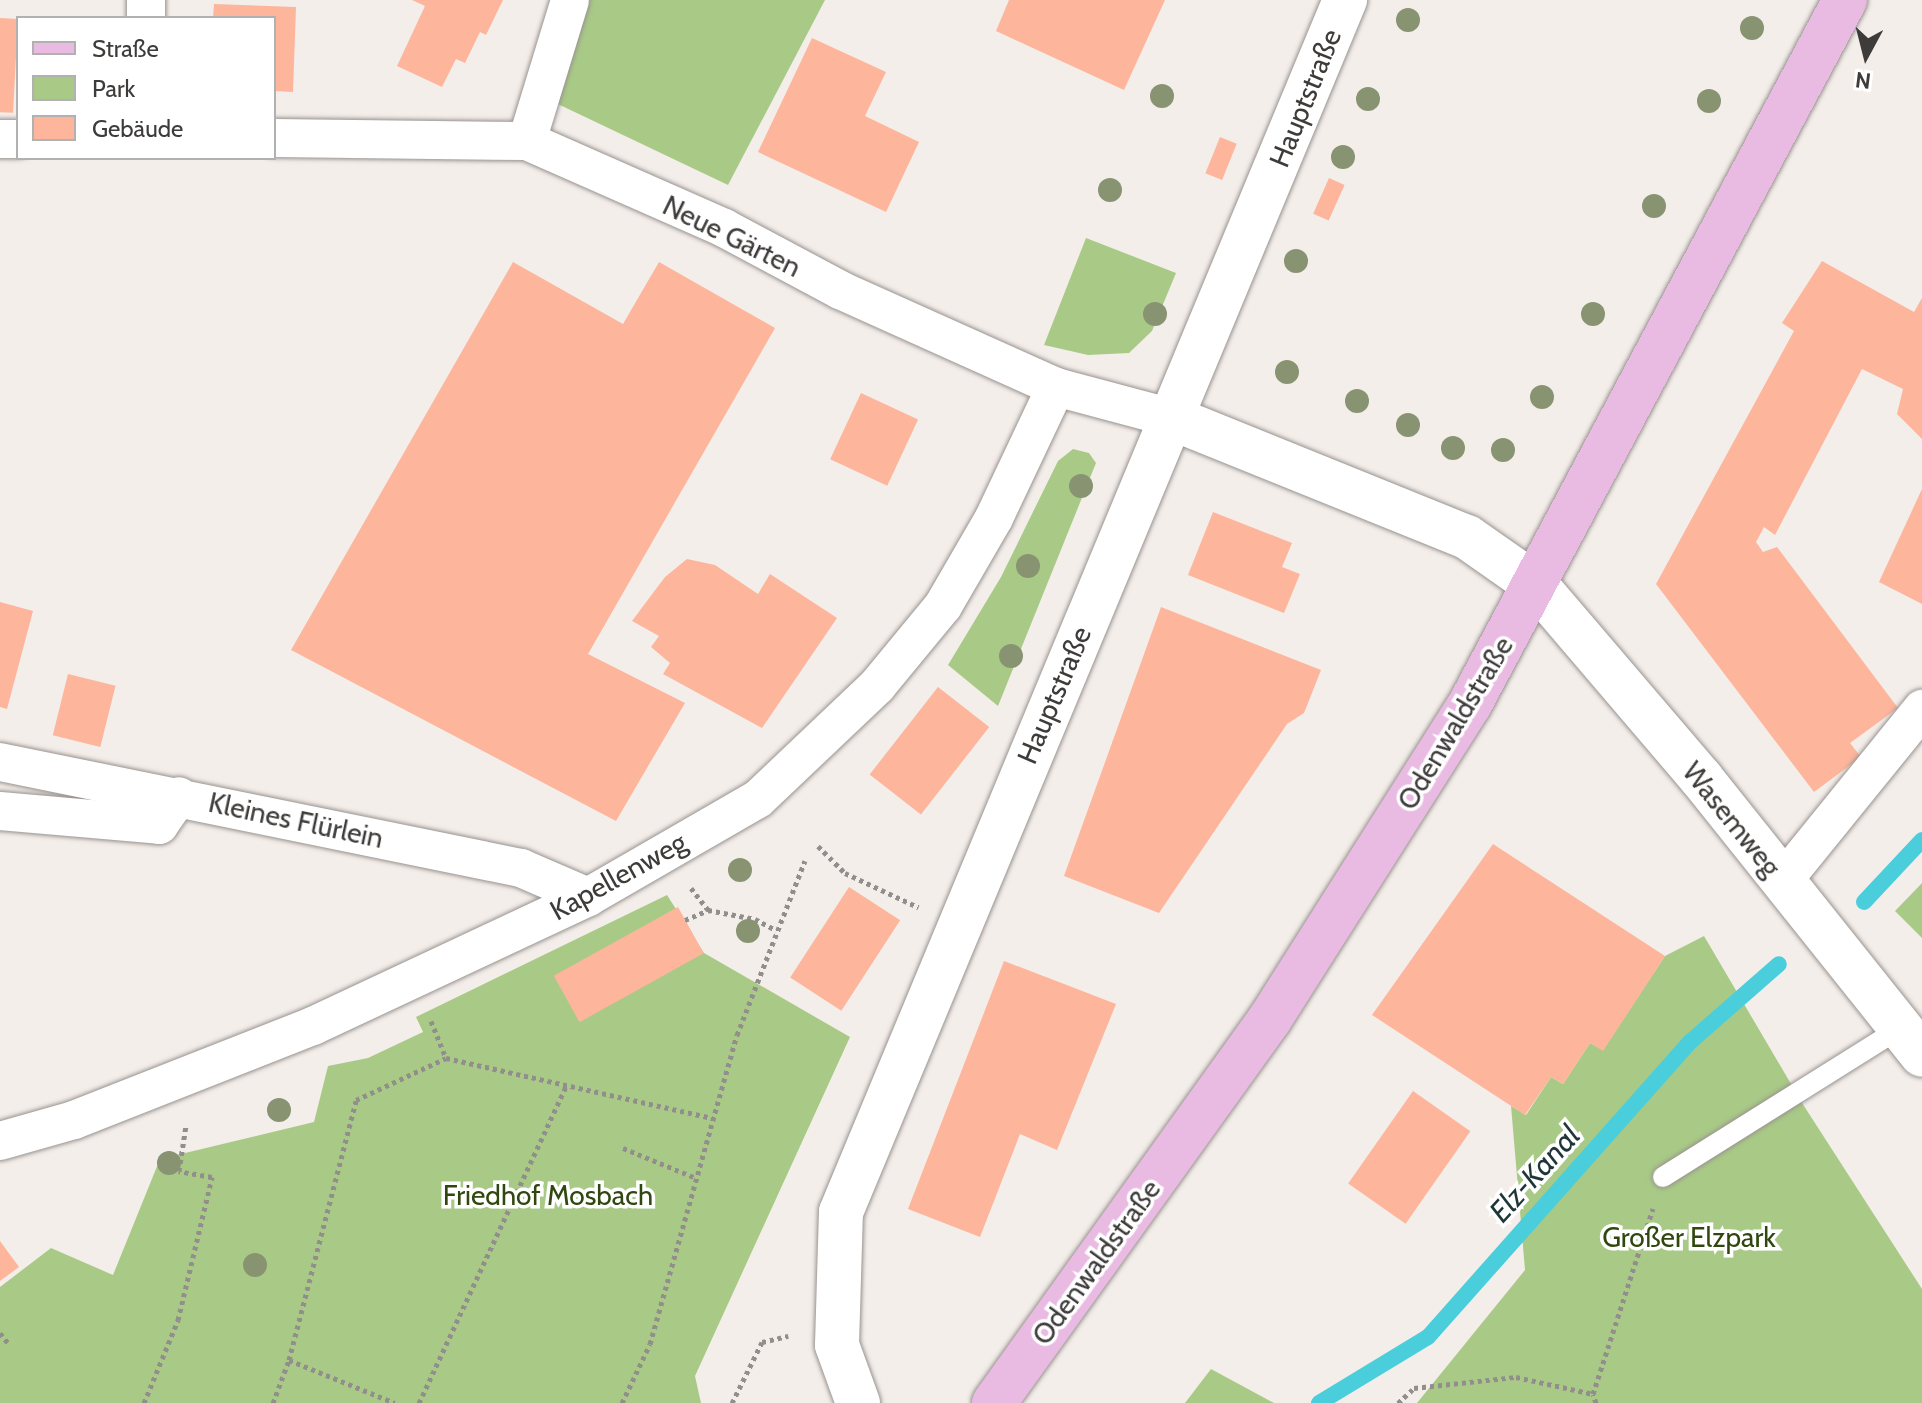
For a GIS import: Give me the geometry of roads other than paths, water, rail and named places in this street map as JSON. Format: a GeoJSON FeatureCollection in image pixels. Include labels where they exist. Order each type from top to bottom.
{"type":"FeatureCollection","features":[{"type":"Feature","properties":{"kind":"main road","name":"Odenwaldstraße"},"geometry":{"type":"LineString","coordinates":[[994,1403],[1270,1019],[1470,704],[1537,586],[1845,0]]}},
{"type":"Feature","properties":{"kind":"street"},"geometry":{"type":"LineString","coordinates":[[527,141],[570,0]]}},
{"type":"Feature","properties":{"kind":"street","name":"Hauptstraße"},"geometry":{"type":"LineString","coordinates":[[858,1403],[837,1345],[841,1212],[1345,0]]}},
{"type":"Feature","properties":{"kind":"street","name":"Neue Gärten"},"geometry":{"type":"LineString","coordinates":[[276,138],[527,141],[724,228],[840,290],[1056,387],[1172,418]]}},
{"type":"Feature","properties":{"kind":"street","name":"Kapellenweg"},"geometry":{"type":"LineString","coordinates":[[2,1146],[194,1073],[411,980],[588,897],[758,799],[877,686],[943,606],[994,518],[1056,387]]}},
{"type":"Feature","properties":{"kind":"street","name":"Wasemweg"},"geometry":{"type":"LineString","coordinates":[[1172,418],[1467,537],[1537,586],[1913,1040]]}},
{"type":"Feature","properties":{"kind":"street"},"geometry":{"type":"LineString","coordinates":[[1782,882],[1922,709]]}},
{"type":"Feature","properties":{"kind":"street","name":"Kleines Flürlein"},"geometry":{"type":"LineString","coordinates":[[0,762],[521,868],[588,897]]}},
{"type":"Feature","properties":{"kind":"street"},"geometry":{"type":"LineString","coordinates":[[0,811],[159,825],[179,796]]}},
{"type":"Feature","properties":{"kind":"lane"},"geometry":{"type":"LineString","coordinates":[[1663,1177],[1913,1040]]}},
{"type":"Feature","properties":{"kind":"waterway","name":"Elz-Kanal"},"geometry":{"type":"LineString","coordinates":[[1864,902],[1922,840]]}},
{"type":"Feature","properties":{"kind":"waterway","name":"Elz-Kanal"},"geometry":{"type":"LineString","coordinates":[[1319,1403],[1428,1337],[1690,1042],[1779,964]]}},
{"type":"Feature","properties":{"kind":"park label","name":"Friedhof Mosbach"},"geometry":{"type":"Point","coordinates":[548,1195]}},
{"type":"Feature","properties":{"kind":"park label","name":"Großer Elzpark"},"geometry":{"type":"Point","coordinates":[1689,1237]}}]}
